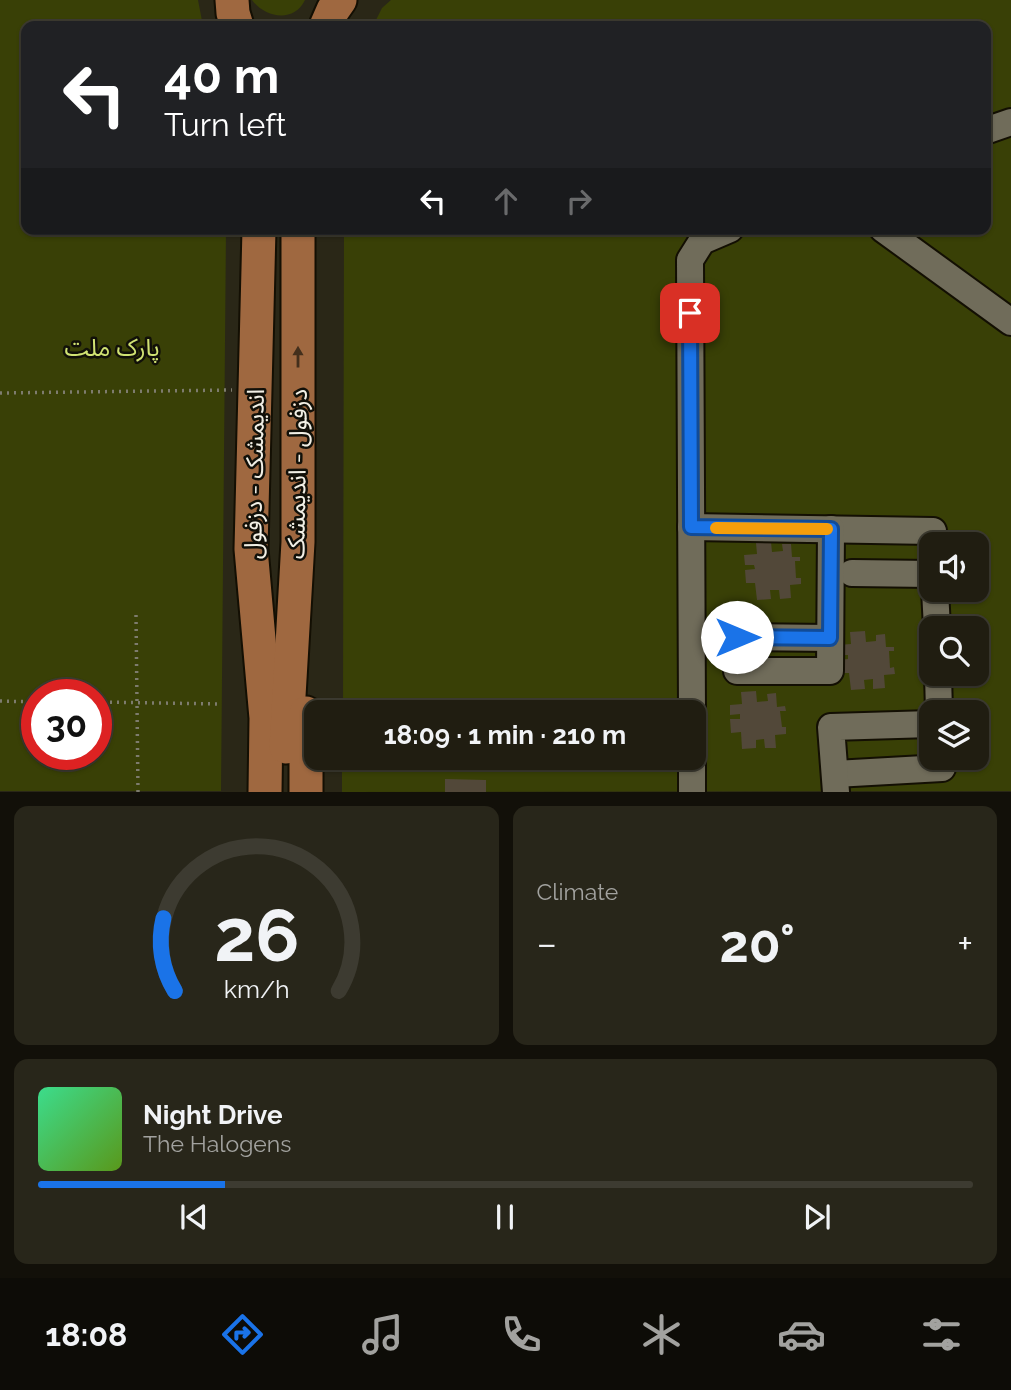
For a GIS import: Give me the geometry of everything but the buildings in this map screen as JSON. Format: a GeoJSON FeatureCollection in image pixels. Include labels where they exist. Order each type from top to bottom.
{"type":"FeatureCollection","features":[{"type":"Feature","properties":{"kind":"main road"},"geometry":{"type":"LineString","coordinates":[[232,0],[236,21]]}},
{"type":"Feature","properties":{"kind":"main road"},"geometry":{"type":"LineString","coordinates":[[324,0],[324,21]]}},
{"type":"Feature","properties":{"kind":"main road"},"geometry":{"type":"LineString","coordinates":[[327,21],[340,0]]}},
{"type":"Feature","properties":{"kind":"main road","name":"اندیمشک - دزفول"},"geometry":{"type":"LineString","coordinates":[[259,235],[251,549],[276,718]]}},
{"type":"Feature","properties":{"kind":"main road","name":"دزفول - اندیمشک"},"geometry":{"type":"LineString","coordinates":[[276,718],[298,542],[298,235]]}},
{"type":"Feature","properties":{"kind":"main road"},"geometry":{"type":"LineString","coordinates":[[298,542],[307,720],[306,792]]}},
{"type":"Feature","properties":{"kind":"main road"},"geometry":{"type":"LineString","coordinates":[[243,792],[251,549]]}},
{"type":"Feature","properties":{"kind":"main road"},"geometry":{"type":"LineString","coordinates":[[265,792],[276,718]]}},
{"type":"Feature","properties":{"kind":"main road"},"geometry":{"type":"LineString","coordinates":[[276,718],[286,792]]}},
{"type":"Feature","properties":{"kind":"street"},"geometry":{"type":"LineString","coordinates":[[991,129],[1011,122]]}},
{"type":"Feature","properties":{"kind":"street"},"geometry":{"type":"LineString","coordinates":[[692,700],[690,260],[702,241],[716,235]]}},
{"type":"Feature","properties":{"kind":"street"},"geometry":{"type":"LineString","coordinates":[[891,235],[1011,322]]}},
{"type":"Feature","properties":{"kind":"street"},"geometry":{"type":"LineString","coordinates":[[691,527],[933,532]]}},
{"type":"Feature","properties":{"kind":"street"},"geometry":{"type":"LineString","coordinates":[[737,671],[831,671],[831,529]]}},
{"type":"Feature","properties":{"kind":"street"},"geometry":{"type":"LineString","coordinates":[[852,573],[919,574]]}},
{"type":"Feature","properties":{"kind":"street"},"geometry":{"type":"LineString","coordinates":[[737,637],[830,638]]}},
{"type":"Feature","properties":{"kind":"street"},"geometry":{"type":"LineString","coordinates":[[919,724],[831,727],[836,783],[942,773]]}},
{"type":"Feature","properties":{"kind":"street"},"geometry":{"type":"LineString","coordinates":[[692,770],[692,792]]}},
{"type":"Feature","properties":{"kind":"path"},"geometry":{"type":"LineString","coordinates":[[0,393],[255,388]]}},
{"type":"Feature","properties":{"kind":"path"},"geometry":{"type":"LineString","coordinates":[[136,615],[138,792]]}},
{"type":"Feature","properties":{"kind":"path"},"geometry":{"type":"LineString","coordinates":[[0,701],[21,702]]}},
{"type":"Feature","properties":{"kind":"path"},"geometry":{"type":"LineString","coordinates":[[112,702],[221,704]]}},
{"type":"Feature","properties":{"kind":"green space","name":"پارک ملت"},"geometry":{"type":"Polygon","coordinates":[[[0,0],[198,0],[202,21],[21,21],[21,235],[226,235],[221,791],[0,791],[0,0]]]}},
{"type":"Feature","properties":{"kind":"green space"},"geometry":{"type":"Polygon","coordinates":[[[252,0],[305,0],[294,12],[279,15],[264,11],[252,0]]]}},
{"type":"Feature","properties":{"kind":"green space"},"geometry":{"type":"Polygon","coordinates":[[[391,0],[1011,0],[1011,791],[342,792],[342,770],[706,770],[706,700],[343,700],[344,235],[991,235],[991,21],[376,21],[382,8],[391,0]]]}},
{"type":"Feature","properties":{"kind":"slow traffic"},"geometry":{"type":"LineString","coordinates":[[716,528],[827,529]]}},
{"type":"Feature","properties":{"kind":"route"},"geometry":{"type":"LineString","coordinates":[[690,313],[691,527],[831,529],[830,638],[737,637]]}}]}
